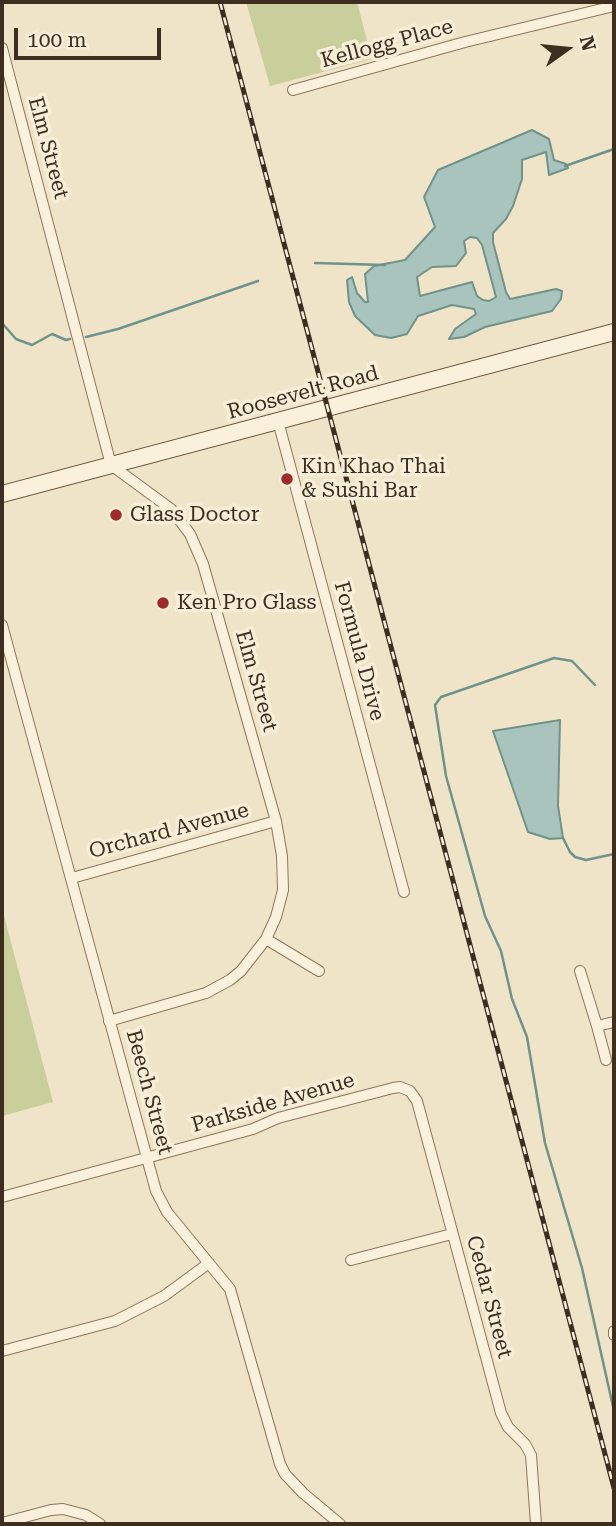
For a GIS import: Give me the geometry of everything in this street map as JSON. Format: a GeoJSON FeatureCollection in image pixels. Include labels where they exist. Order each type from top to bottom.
{"type":"FeatureCollection","features":[{"type":"Feature","properties":{"kind":"street","name":"Kellogg Place"},"geometry":{"type":"LineString","coordinates":[[293,90],[465,42],[614,6]]}},
{"type":"Feature","properties":{"kind":"street","name":"Elm Street"},"geometry":{"type":"LineString","coordinates":[[2,48],[111,465],[171,509],[190,534],[203,564],[276,821],[282,856],[283,890],[276,917],[266,939],[241,971],[218,987],[194,998],[109,1021]]}},
{"type":"Feature","properties":{"kind":"street","name":"Roosevelt Road"},"geometry":{"type":"LineString","coordinates":[[2,494],[614,332]]}},
{"type":"Feature","properties":{"kind":"street","name":"Formula Drive"},"geometry":{"type":"LineString","coordinates":[[278,421],[404,891]]}},
{"type":"Feature","properties":{"kind":"street","name":"Beech Street"},"geometry":{"type":"LineString","coordinates":[[2,625],[156,1191],[167,1212],[225,1281],[234,1298],[280,1464],[293,1483],[340,1524]]}},
{"type":"Feature","properties":{"kind":"street","name":"Orchard Avenue"},"geometry":{"type":"LineString","coordinates":[[72,878],[276,821]]}},
{"type":"Feature","properties":{"kind":"street"},"geometry":{"type":"LineString","coordinates":[[266,939],[319,971]]}},
{"type":"Feature","properties":{"kind":"street"},"geometry":{"type":"LineString","coordinates":[[580,971],[606,1060]]}},
{"type":"Feature","properties":{"kind":"street"},"geometry":{"type":"LineString","coordinates":[[597,1026],[614,1022]]}},
{"type":"Feature","properties":{"kind":"street","name":"Parkside Avenue"},"geometry":{"type":"LineString","coordinates":[[2,1197],[147,1159],[253,1129],[278,1118],[393,1088]]}},
{"type":"Feature","properties":{"kind":"street","name":"Cedar Street"},"geometry":{"type":"LineString","coordinates":[[393,1088],[405,1089],[417,1101],[500,1413],[508,1427],[526,1444],[531,1455],[536,1524]]}},
{"type":"Feature","properties":{"kind":"street"},"geometry":{"type":"LineString","coordinates":[[351,1260],[452,1234]]}},
{"type":"Feature","properties":{"kind":"street"},"geometry":{"type":"LineString","coordinates":[[2,1351],[115,1321],[164,1297],[209,1263]]}},
{"type":"Feature","properties":{"kind":"street"},"geometry":{"type":"LineString","coordinates":[[2,1523],[63,1509],[86,1516],[100,1524]]}},
{"type":"Feature","properties":{"kind":"green space"},"geometry":{"type":"Polygon","coordinates":[[[246,2],[357,2],[372,59],[270,86],[246,2]]]}},
{"type":"Feature","properties":{"kind":"green space"},"geometry":{"type":"Polygon","coordinates":[[[2,908],[53,1102],[2,1116],[2,908]]]}},
{"type":"Feature","properties":{"kind":"water"},"geometry":{"type":"Polygon","coordinates":[[[532,130],[549,139],[554,160],[566,164],[568,168],[549,175],[546,152],[522,160],[522,179],[513,206],[506,219],[493,233],[493,242],[510,299],[556,289],[562,291],[561,299],[552,311],[485,327],[464,337],[449,339],[455,329],[476,314],[474,309],[452,305],[418,316],[407,334],[391,338],[375,335],[355,316],[349,302],[347,280],[352,277],[357,293],[368,302],[365,274],[374,266],[405,260],[435,227],[424,197],[438,170],[532,130]],[[470,237],[464,241],[466,253],[456,266],[432,267],[417,277],[420,296],[472,282],[477,296],[483,300],[489,301],[496,297],[482,245],[477,238],[470,237]]]}},
{"type":"Feature","properties":{"kind":"water"},"geometry":{"type":"Polygon","coordinates":[[[560,720],[558,806],[563,838],[550,839],[528,832],[493,731],[560,720]]]}},
{"type":"Feature","properties":{"kind":"waterway"},"geometry":{"type":"LineString","coordinates":[[565,166],[614,149]]}},
{"type":"Feature","properties":{"kind":"waterway"},"geometry":{"type":"LineString","coordinates":[[315,263],[385,265]]}},
{"type":"Feature","properties":{"kind":"waterway"},"geometry":{"type":"LineString","coordinates":[[86,337],[118,329],[258,281]]}},
{"type":"Feature","properties":{"kind":"waterway"},"geometry":{"type":"LineString","coordinates":[[2,323],[16,339],[32,345],[52,334],[70,339]]}},
{"type":"Feature","properties":{"kind":"waterway"},"geometry":{"type":"LineString","coordinates":[[595,685],[572,661],[554,658],[441,697],[435,705],[446,776],[485,916],[501,951],[512,999],[527,1037],[545,1143],[582,1268],[614,1411]]}},
{"type":"Feature","properties":{"kind":"waterway"},"geometry":{"type":"LineString","coordinates":[[563,838],[575,857],[586,860],[614,854]]}},
{"type":"Feature","properties":{"kind":"railway"},"geometry":{"type":"LineString","coordinates":[[220,2],[614,1488]]}},
{"type":"Feature","properties":{"kind":"place","name":"Kin Khao Thai & Sushi Bar"},"geometry":{"type":"Point","coordinates":[287,479]}},
{"type":"Feature","properties":{"kind":"place","name":"Glass Doctor"},"geometry":{"type":"Point","coordinates":[116,515]}},
{"type":"Feature","properties":{"kind":"place","name":"Ken Pro Glass"},"geometry":{"type":"Point","coordinates":[163,603]}}]}
